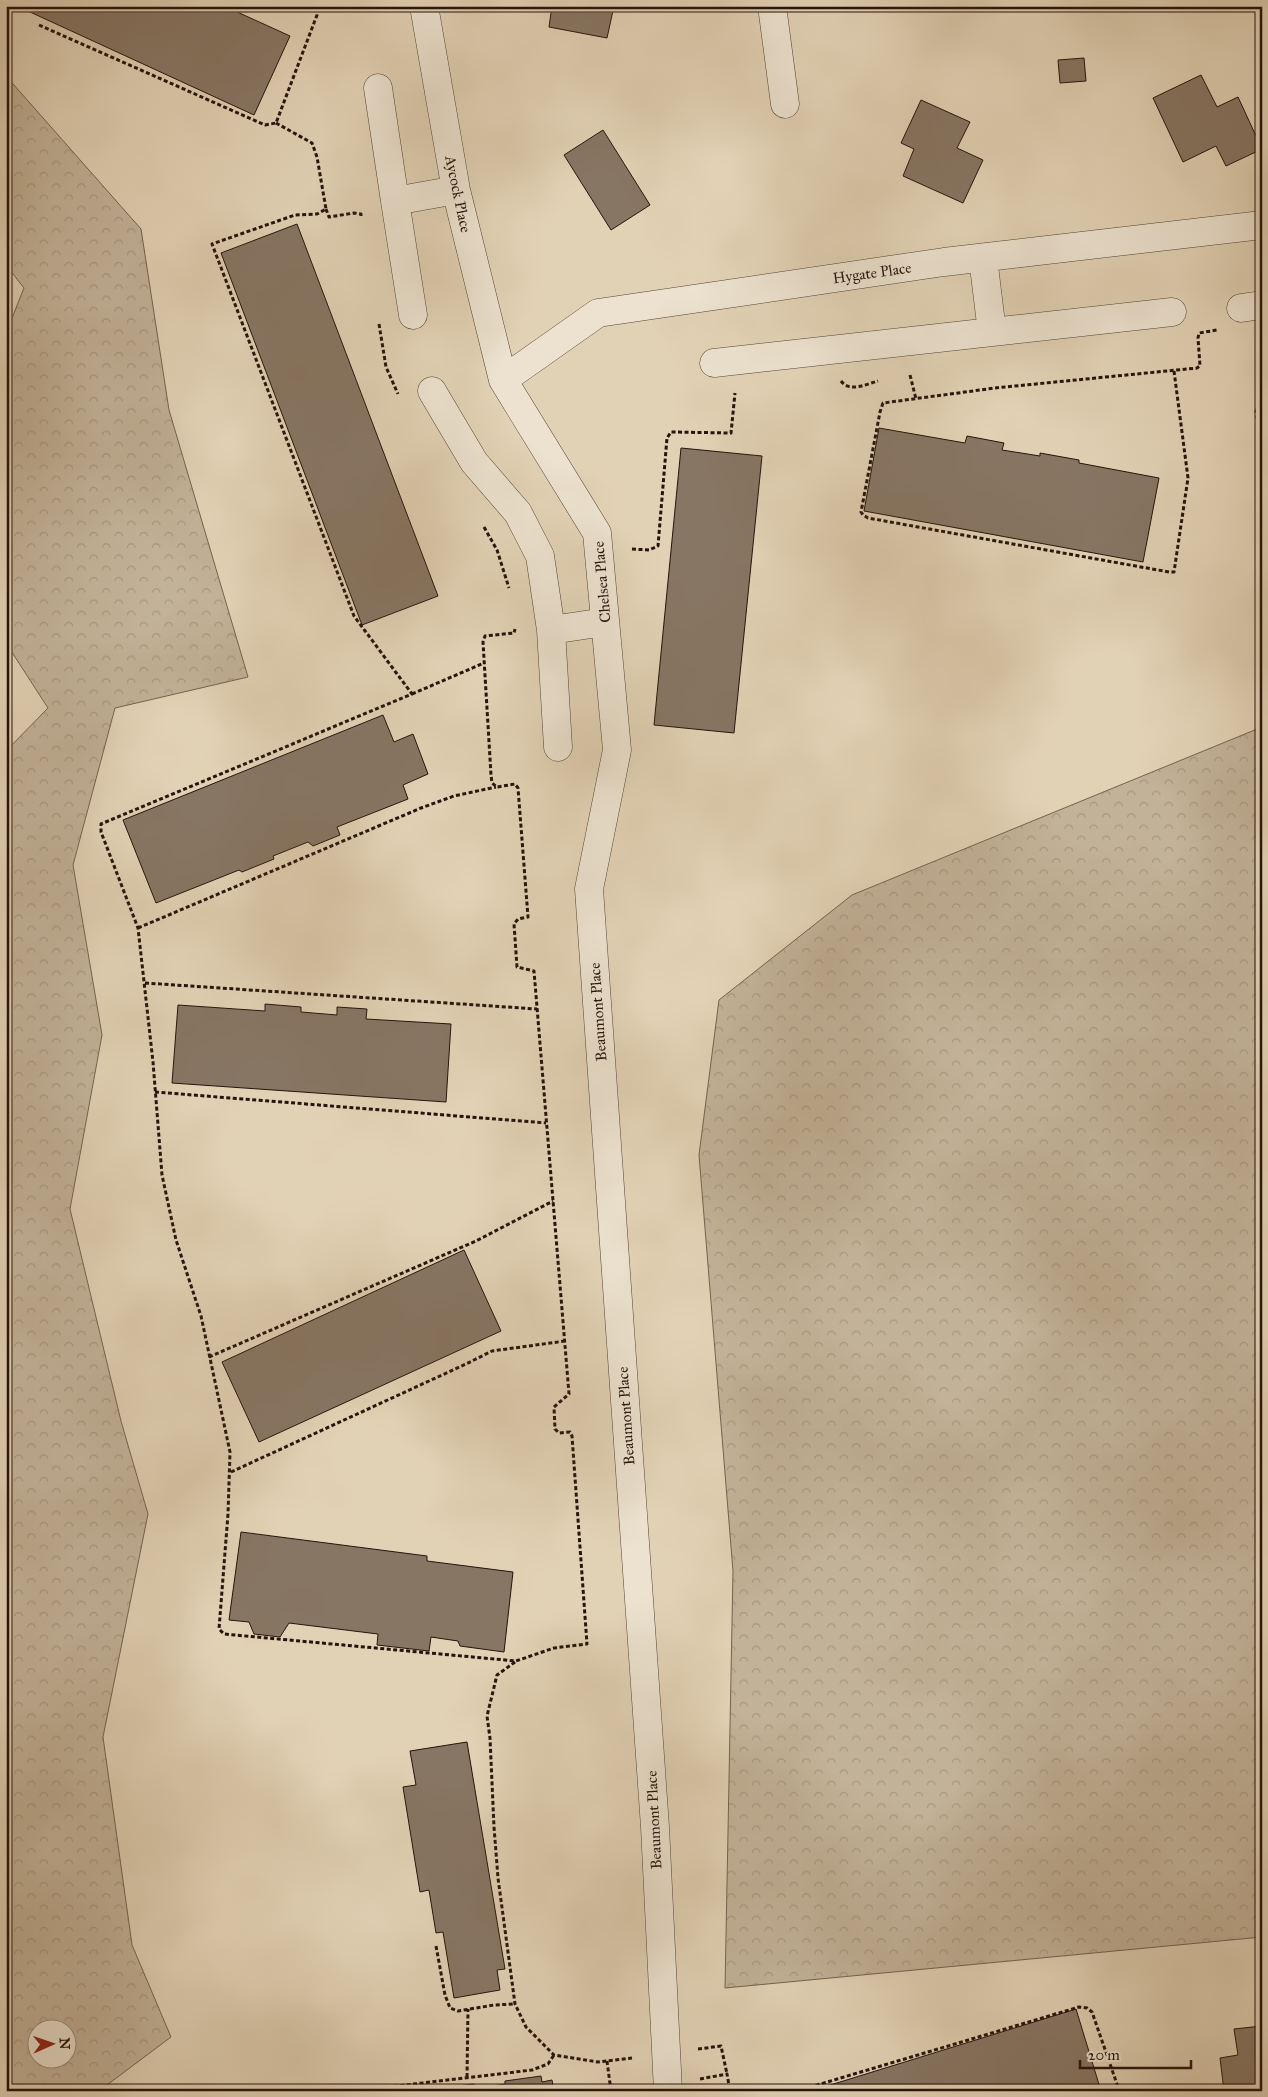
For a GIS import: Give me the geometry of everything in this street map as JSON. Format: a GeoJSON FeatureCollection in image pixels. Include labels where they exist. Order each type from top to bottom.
{"type":"FeatureCollection","features":[{"type":"Feature","properties":{"kind":"street","name":"Aycock Place"},"geometry":{"type":"LineString","coordinates":[[424,6],[456,190],[502,380]]}},
{"type":"Feature","properties":{"kind":"street"},"geometry":{"type":"LineString","coordinates":[[772,6],[785,104]]}},
{"type":"Feature","properties":{"kind":"street"},"geometry":{"type":"LineString","coordinates":[[378,88],[414,315]]}},
{"type":"Feature","properties":{"kind":"street"},"geometry":{"type":"LineString","coordinates":[[395,201],[456,190]]}},
{"type":"Feature","properties":{"kind":"street","name":"Hygate Place"},"geometry":{"type":"LineString","coordinates":[[502,380],[598,313],[983,258],[1262,225]]}},
{"type":"Feature","properties":{"kind":"street"},"geometry":{"type":"LineString","coordinates":[[983,258],[992,332]]}},
{"type":"Feature","properties":{"kind":"street"},"geometry":{"type":"LineString","coordinates":[[714,363],[1172,312]]}},
{"type":"Feature","properties":{"kind":"street","name":"Chelsea Place"},"geometry":{"type":"LineString","coordinates":[[502,380],[597,534],[617,750]]}},
{"type":"Feature","properties":{"kind":"street"},"geometry":{"type":"LineString","coordinates":[[432,391],[474,462],[518,513],[540,556],[551,630],[558,747]]}},
{"type":"Feature","properties":{"kind":"street"},"geometry":{"type":"LineString","coordinates":[[551,630],[605,622]]}},
{"type":"Feature","properties":{"kind":"street","name":"Beaumont Place"},"geometry":{"type":"LineString","coordinates":[[617,750],[589,889],[654,1817],[668,2087]]}},
{"type":"Feature","properties":{"kind":"path"},"geometry":{"type":"LineString","coordinates":[[276,123],[317,14],[318,6]]}},
{"type":"Feature","properties":{"kind":"path"},"geometry":{"type":"LineString","coordinates":[[39,25],[265,125],[276,123],[312,143],[317,157],[329,218],[354,213],[361,214],[362,223]]}},
{"type":"Feature","properties":{"kind":"path"},"geometry":{"type":"LineString","coordinates":[[326,209],[317,214],[294,215],[212,244],[354,616],[412,694]]}},
{"type":"Feature","properties":{"kind":"path"},"geometry":{"type":"LineString","coordinates":[[1174,371],[1188,478],[1174,572],[868,518],[861,512],[883,403],[995,388],[1198,368],[1200,366],[1199,333],[1243,314]]}},
{"type":"Feature","properties":{"kind":"path"},"geometry":{"type":"LineString","coordinates":[[378,323],[386,367],[401,401]]}},
{"type":"Feature","properties":{"kind":"path"},"geometry":{"type":"LineString","coordinates":[[630,549],[649,550],[658,546],[667,438],[671,432],[731,433],[735,385]]}},
{"type":"Feature","properties":{"kind":"path"},"geometry":{"type":"LineString","coordinates":[[1262,390],[1256,412],[1262,446]]}},
{"type":"Feature","properties":{"kind":"path"},"geometry":{"type":"LineString","coordinates":[[482,525],[497,550],[510,592]]}},
{"type":"Feature","properties":{"kind":"path"},"geometry":{"type":"LineString","coordinates":[[497,786],[492,783],[491,775],[482,642],[485,636],[510,635],[514,633],[515,628]]}},
{"type":"Feature","properties":{"kind":"path"},"geometry":{"type":"LineString","coordinates":[[484,663],[101,824],[102,832],[138,928],[145,983],[162,1175],[176,1240],[202,1316],[230,1452],[219,1629],[224,1634],[516,1661]]}},
{"type":"Feature","properties":{"kind":"path"},"geometry":{"type":"LineString","coordinates":[[138,928],[421,808],[454,796],[497,786],[515,784],[518,788],[528,917],[518,919],[514,924],[517,960],[518,967],[521,969],[534,971],[569,1394],[554,1408],[555,1429],[559,1433],[570,1432],[572,1436],[588,1640],[587,1644],[554,1648],[516,1661],[497,1676],[486,1716],[490,1738],[498,1878],[515,2004],[526,2027],[554,2055],[598,2062],[721,2046],[730,2091]]}},
{"type":"Feature","properties":{"kind":"path"},"geometry":{"type":"LineString","coordinates":[[145,983],[537,1009]]}},
{"type":"Feature","properties":{"kind":"path"},"geometry":{"type":"LineString","coordinates":[[155,1092],[546,1123]]}},
{"type":"Feature","properties":{"kind":"path"},"geometry":{"type":"LineString","coordinates":[[209,1357],[476,1241],[553,1201]]}},
{"type":"Feature","properties":{"kind":"path"},"geometry":{"type":"LineString","coordinates":[[230,1472],[492,1351],[565,1341]]}},
{"type":"Feature","properties":{"kind":"path"},"geometry":{"type":"LineString","coordinates":[[436,1946],[445,1995],[450,2008],[458,2011],[515,2004]]}},
{"type":"Feature","properties":{"kind":"path"},"geometry":{"type":"LineString","coordinates":[[797,2091],[1079,2007],[1087,2008],[1092,2012],[1118,2087],[1117,2091]]}},
{"type":"Feature","properties":{"kind":"path"},"geometry":{"type":"LineString","coordinates":[[467,2077],[468,2009]]}},
{"type":"Feature","properties":{"kind":"path"},"geometry":{"type":"LineString","coordinates":[[355,2091],[532,2070],[548,2064],[554,2055]]}},
{"type":"Feature","properties":{"kind":"path"},"geometry":{"type":"LineString","coordinates":[[607,2061],[611,2091]]}},
{"type":"Feature","properties":{"kind":"path"},"geometry":{"type":"LineString","coordinates":[[668,2087],[727,2074]]}},
{"type":"Feature","properties":{"kind":"green space"},"geometry":{"type":"Polygon","coordinates":[[[6,76],[141,229],[169,410],[248,677],[115,708],[73,865],[102,1035],[70,1209],[121,1421],[148,1514],[103,1737],[132,1945],[171,2037],[99,2091],[6,2091],[6,751],[48,708],[6,643],[6,333],[24,288],[6,265],[6,76]]]}},
{"type":"Feature","properties":{"kind":"green space"},"geometry":{"type":"Polygon","coordinates":[[[1262,727],[1262,1937],[725,1988],[733,1571],[699,1155],[719,1000],[852,895],[1262,727]]]}},
{"type":"Feature","properties":{"kind":"building"},"geometry":{"type":"Polygon","coordinates":[[[17,6],[224,6],[290,36],[254,115],[17,6]]]}},
{"type":"Feature","properties":{"kind":"building"},"geometry":{"type":"Polygon","coordinates":[[[552,6],[614,6],[607,38],[549,27],[552,6]]]}},
{"type":"Feature","properties":{"kind":"building"},"geometry":{"type":"Polygon","coordinates":[[[1084,58],[1086,81],[1060,83],[1058,60],[1084,58]]]}},
{"type":"Feature","properties":{"kind":"building"},"geometry":{"type":"Polygon","coordinates":[[[1201,75],[1217,107],[1238,97],[1262,149],[1226,166],[1216,146],[1183,162],[1153,98],[1201,75]]]}},
{"type":"Feature","properties":{"kind":"building"},"geometry":{"type":"Polygon","coordinates":[[[921,100],[970,122],[957,148],[983,160],[963,203],[903,176],[914,149],[901,143],[921,100]]]}},
{"type":"Feature","properties":{"kind":"building"},"geometry":{"type":"Polygon","coordinates":[[[603,130],[650,205],[611,230],[564,155],[603,130]]]}},
{"type":"Feature","properties":{"kind":"building"},"geometry":{"type":"Polygon","coordinates":[[[297,224],[438,596],[362,625],[221,253],[297,224]]]}},
{"type":"Feature","properties":{"kind":"building"},"geometry":{"type":"Polygon","coordinates":[[[879,428],[965,443],[967,436],[1004,443],[1002,450],[1040,456],[1040,453],[1079,460],[1079,463],[1159,478],[1143,562],[864,511],[879,428]]]}},
{"type":"Feature","properties":{"kind":"building"},"geometry":{"type":"Polygon","coordinates":[[[681,448],[762,456],[734,733],[654,725],[681,448]]]}},
{"type":"Feature","properties":{"kind":"building"},"geometry":{"type":"Polygon","coordinates":[[[383,715],[394,742],[413,734],[428,774],[403,785],[408,799],[337,827],[340,835],[313,846],[308,842],[273,856],[274,859],[242,872],[239,870],[156,903],[123,820],[383,715]]]}},
{"type":"Feature","properties":{"kind":"building"},"geometry":{"type":"Polygon","coordinates":[[[265,1004],[301,1007],[301,1012],[337,1015],[337,1007],[367,1009],[366,1019],[451,1024],[446,1102],[172,1083],[178,1005],[265,1011],[265,1004]]]}},
{"type":"Feature","properties":{"kind":"building"},"geometry":{"type":"Polygon","coordinates":[[[464,1250],[501,1331],[259,1442],[222,1362],[464,1250]]]}},
{"type":"Feature","properties":{"kind":"building"},"geometry":{"type":"Polygon","coordinates":[[[241,1532],[427,1556],[427,1561],[513,1572],[504,1652],[460,1646],[458,1641],[431,1637],[429,1651],[377,1645],[378,1634],[289,1623],[280,1637],[254,1634],[249,1622],[229,1620],[241,1532]]]}},
{"type":"Feature","properties":{"kind":"building"},"geometry":{"type":"Polygon","coordinates":[[[467,1742],[505,1969],[497,1970],[500,1990],[454,1998],[443,1932],[436,1933],[429,1890],[420,1892],[403,1787],[416,1785],[410,1751],[467,1742]]]}},
{"type":"Feature","properties":{"kind":"building"},"geometry":{"type":"Polygon","coordinates":[[[1076,2009],[1101,2091],[811,2091],[1076,2009]]]}},
{"type":"Feature","properties":{"kind":"building"},"geometry":{"type":"Polygon","coordinates":[[[1262,2026],[1262,2091],[1224,2091],[1220,2058],[1238,2055],[1234,2029],[1262,2026]]]}},
{"type":"Feature","properties":{"kind":"building"},"geometry":{"type":"Polygon","coordinates":[[[541,2076],[542,2082],[552,2080],[554,2091],[436,2091],[436,2089],[473,2084],[480,2088],[505,2084],[505,2081],[541,2076]]]}}]}
